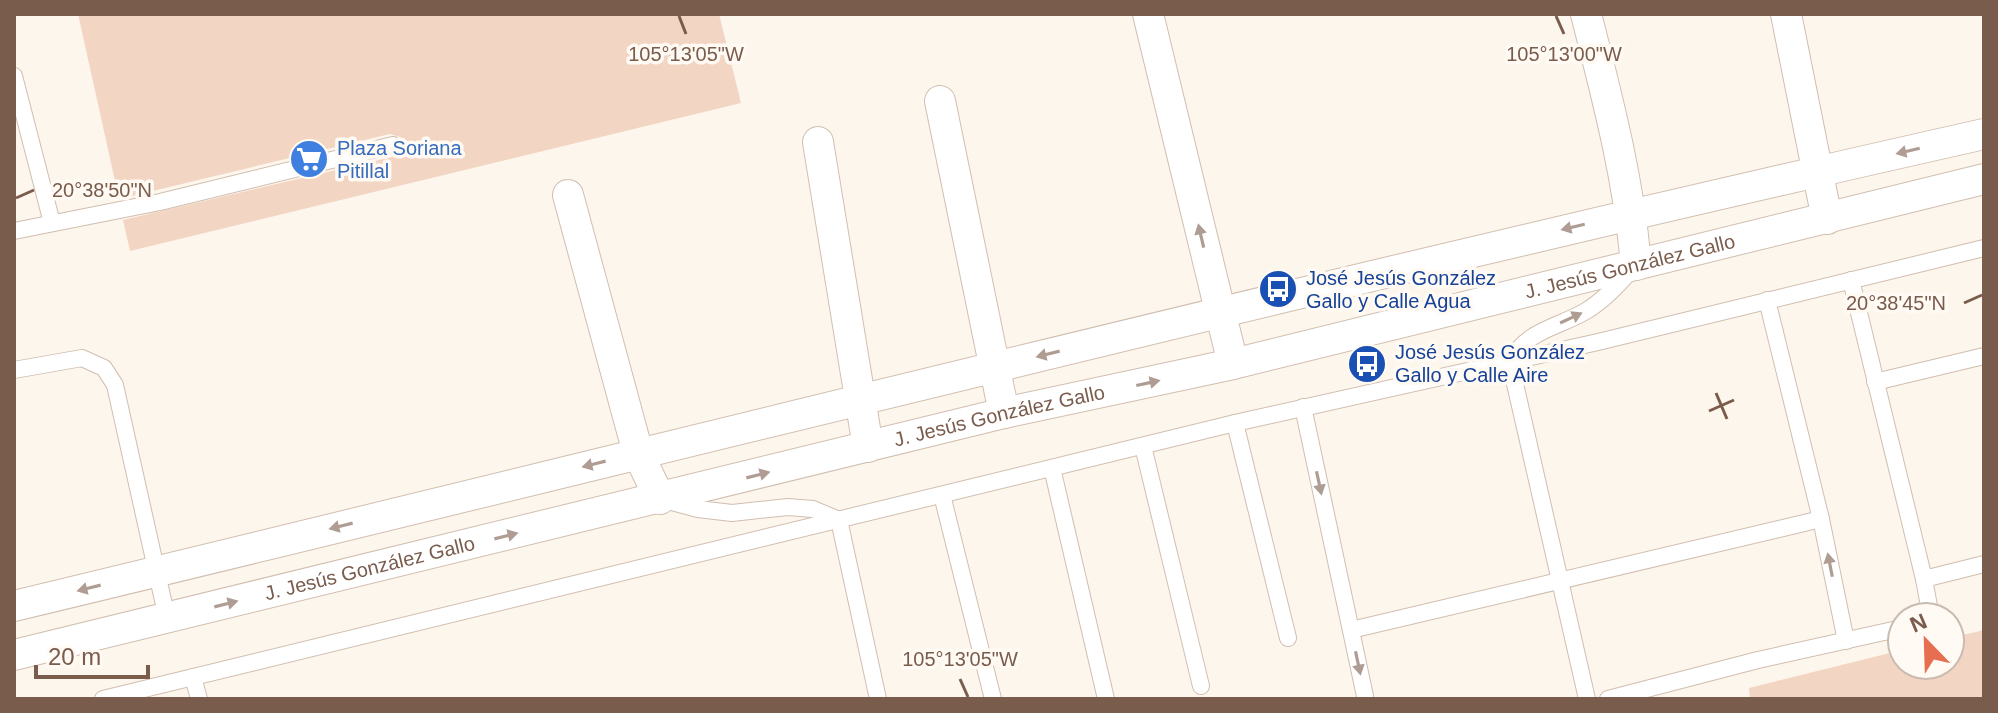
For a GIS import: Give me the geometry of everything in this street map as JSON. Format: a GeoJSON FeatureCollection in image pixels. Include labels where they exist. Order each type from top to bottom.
{"type":"FeatureCollection","features":[{"type":"Feature","properties":{"kind":"street"},"geometry":{"type":"LineString","coordinates":[[1148,14],[1233,364]]}},
{"type":"Feature","properties":{"kind":"street"},"geometry":{"type":"LineString","coordinates":[[1586,14],[1623,166],[1636,265]]}},
{"type":"Feature","properties":{"kind":"street"},"geometry":{"type":"LineString","coordinates":[[1786,14],[1827,219]]}},
{"type":"Feature","properties":{"kind":"street"},"geometry":{"type":"LineString","coordinates":[[940,101],[1004,413]]}},
{"type":"Feature","properties":{"kind":"street"},"geometry":{"type":"LineString","coordinates":[[14,606],[1631,213],[1984,134]]}},
{"type":"Feature","properties":{"kind":"street"},"geometry":{"type":"LineString","coordinates":[[818,142],[868,447]]}},
{"type":"Feature","properties":{"kind":"street","name":"J. Jesús González Gallo"},"geometry":{"type":"LineString","coordinates":[[14,655],[1004,413],[1233,364],[1984,179]]}},
{"type":"Feature","properties":{"kind":"street"},"geometry":{"type":"LineString","coordinates":[[568,195],[638,453],[660,499]]}},
{"type":"Feature","properties":{"kind":"lane"},"geometry":{"type":"LineString","coordinates":[[14,76],[52,223]]}},
{"type":"Feature","properties":{"kind":"lane"},"geometry":{"type":"LineString","coordinates":[[14,231],[160,202],[393,145]]}},
{"type":"Feature","properties":{"kind":"lane"},"geometry":{"type":"LineString","coordinates":[[14,153],[33,148]]}},
{"type":"Feature","properties":{"kind":"lane"},"geometry":{"type":"LineString","coordinates":[[103,699],[1235,423],[1510,362],[1984,248]]}},
{"type":"Feature","properties":{"kind":"lane"},"geometry":{"type":"LineString","coordinates":[[1587,699],[1510,362],[1525,340],[1601,301],[1636,265]]}},
{"type":"Feature","properties":{"kind":"lane"},"geometry":{"type":"LineString","coordinates":[[1851,280],[1928,601]]}},
{"type":"Feature","properties":{"kind":"lane"},"geometry":{"type":"LineString","coordinates":[[1767,300],[1821,519],[1846,641]]}},
{"type":"Feature","properties":{"kind":"lane"},"geometry":{"type":"LineString","coordinates":[[1875,382],[1984,356]]}},
{"type":"Feature","properties":{"kind":"lane"},"geometry":{"type":"LineString","coordinates":[[14,370],[82,358],[104,368],[115,385],[167,618]]}},
{"type":"Feature","properties":{"kind":"lane"},"geometry":{"type":"LineString","coordinates":[[1303,407],[1365,696]]}},
{"type":"Feature","properties":{"kind":"lane"},"geometry":{"type":"LineString","coordinates":[[1235,423],[1288,638]]}},
{"type":"Feature","properties":{"kind":"lane"},"geometry":{"type":"LineString","coordinates":[[1143,446],[1201,686]]}},
{"type":"Feature","properties":{"kind":"lane"},"geometry":{"type":"LineString","coordinates":[[1052,468],[1106,699]]}},
{"type":"Feature","properties":{"kind":"lane"},"geometry":{"type":"LineString","coordinates":[[942,495],[993,699]]}},
{"type":"Feature","properties":{"kind":"lane"},"geometry":{"type":"LineString","coordinates":[[660,499],[698,509],[732,513],[788,507],[813,509],[839,520]]}},
{"type":"Feature","properties":{"kind":"lane"},"geometry":{"type":"LineString","coordinates":[[1351,630],[1821,519]]}},
{"type":"Feature","properties":{"kind":"lane"},"geometry":{"type":"LineString","coordinates":[[839,520],[878,699]]}},
{"type":"Feature","properties":{"kind":"lane"},"geometry":{"type":"LineString","coordinates":[[1924,579],[1984,564]]}},
{"type":"Feature","properties":{"kind":"lane"},"geometry":{"type":"LineString","coordinates":[[1608,699],[1758,660],[1886,632]]}},
{"type":"Feature","properties":{"kind":"lane"},"geometry":{"type":"LineString","coordinates":[[193,677],[199,699]]}},
{"type":"Feature","properties":{"kind":"building","name":"Plaza Soriana Pitillal"},"geometry":{"type":"Polygon","coordinates":[[[78,14],[719,14],[741,103],[130,251],[123,220],[396,156],[404,143],[400,137],[390,134],[119,199],[78,14]]]}},
{"type":"Feature","properties":{"kind":"building"},"geometry":{"type":"Polygon","coordinates":[[[1984,630],[1984,699],[1750,699],[1749,688],[1886,654],[1886,681],[1966,681],[1966,634],[1984,630]]]}},
{"type":"Feature","properties":{"kind":"place","name":"Plaza Soriana Pitillal"},"geometry":{"type":"Point","coordinates":[309,159]}},
{"type":"Feature","properties":{"kind":"place","name":"José Jesús González Gallo y Calle Agua"},"geometry":{"type":"Point","coordinates":[1278,289]}},
{"type":"Feature","properties":{"kind":"place","name":"José Jesús González Gallo y Calle Aire"},"geometry":{"type":"Point","coordinates":[1367,364]}}]}
